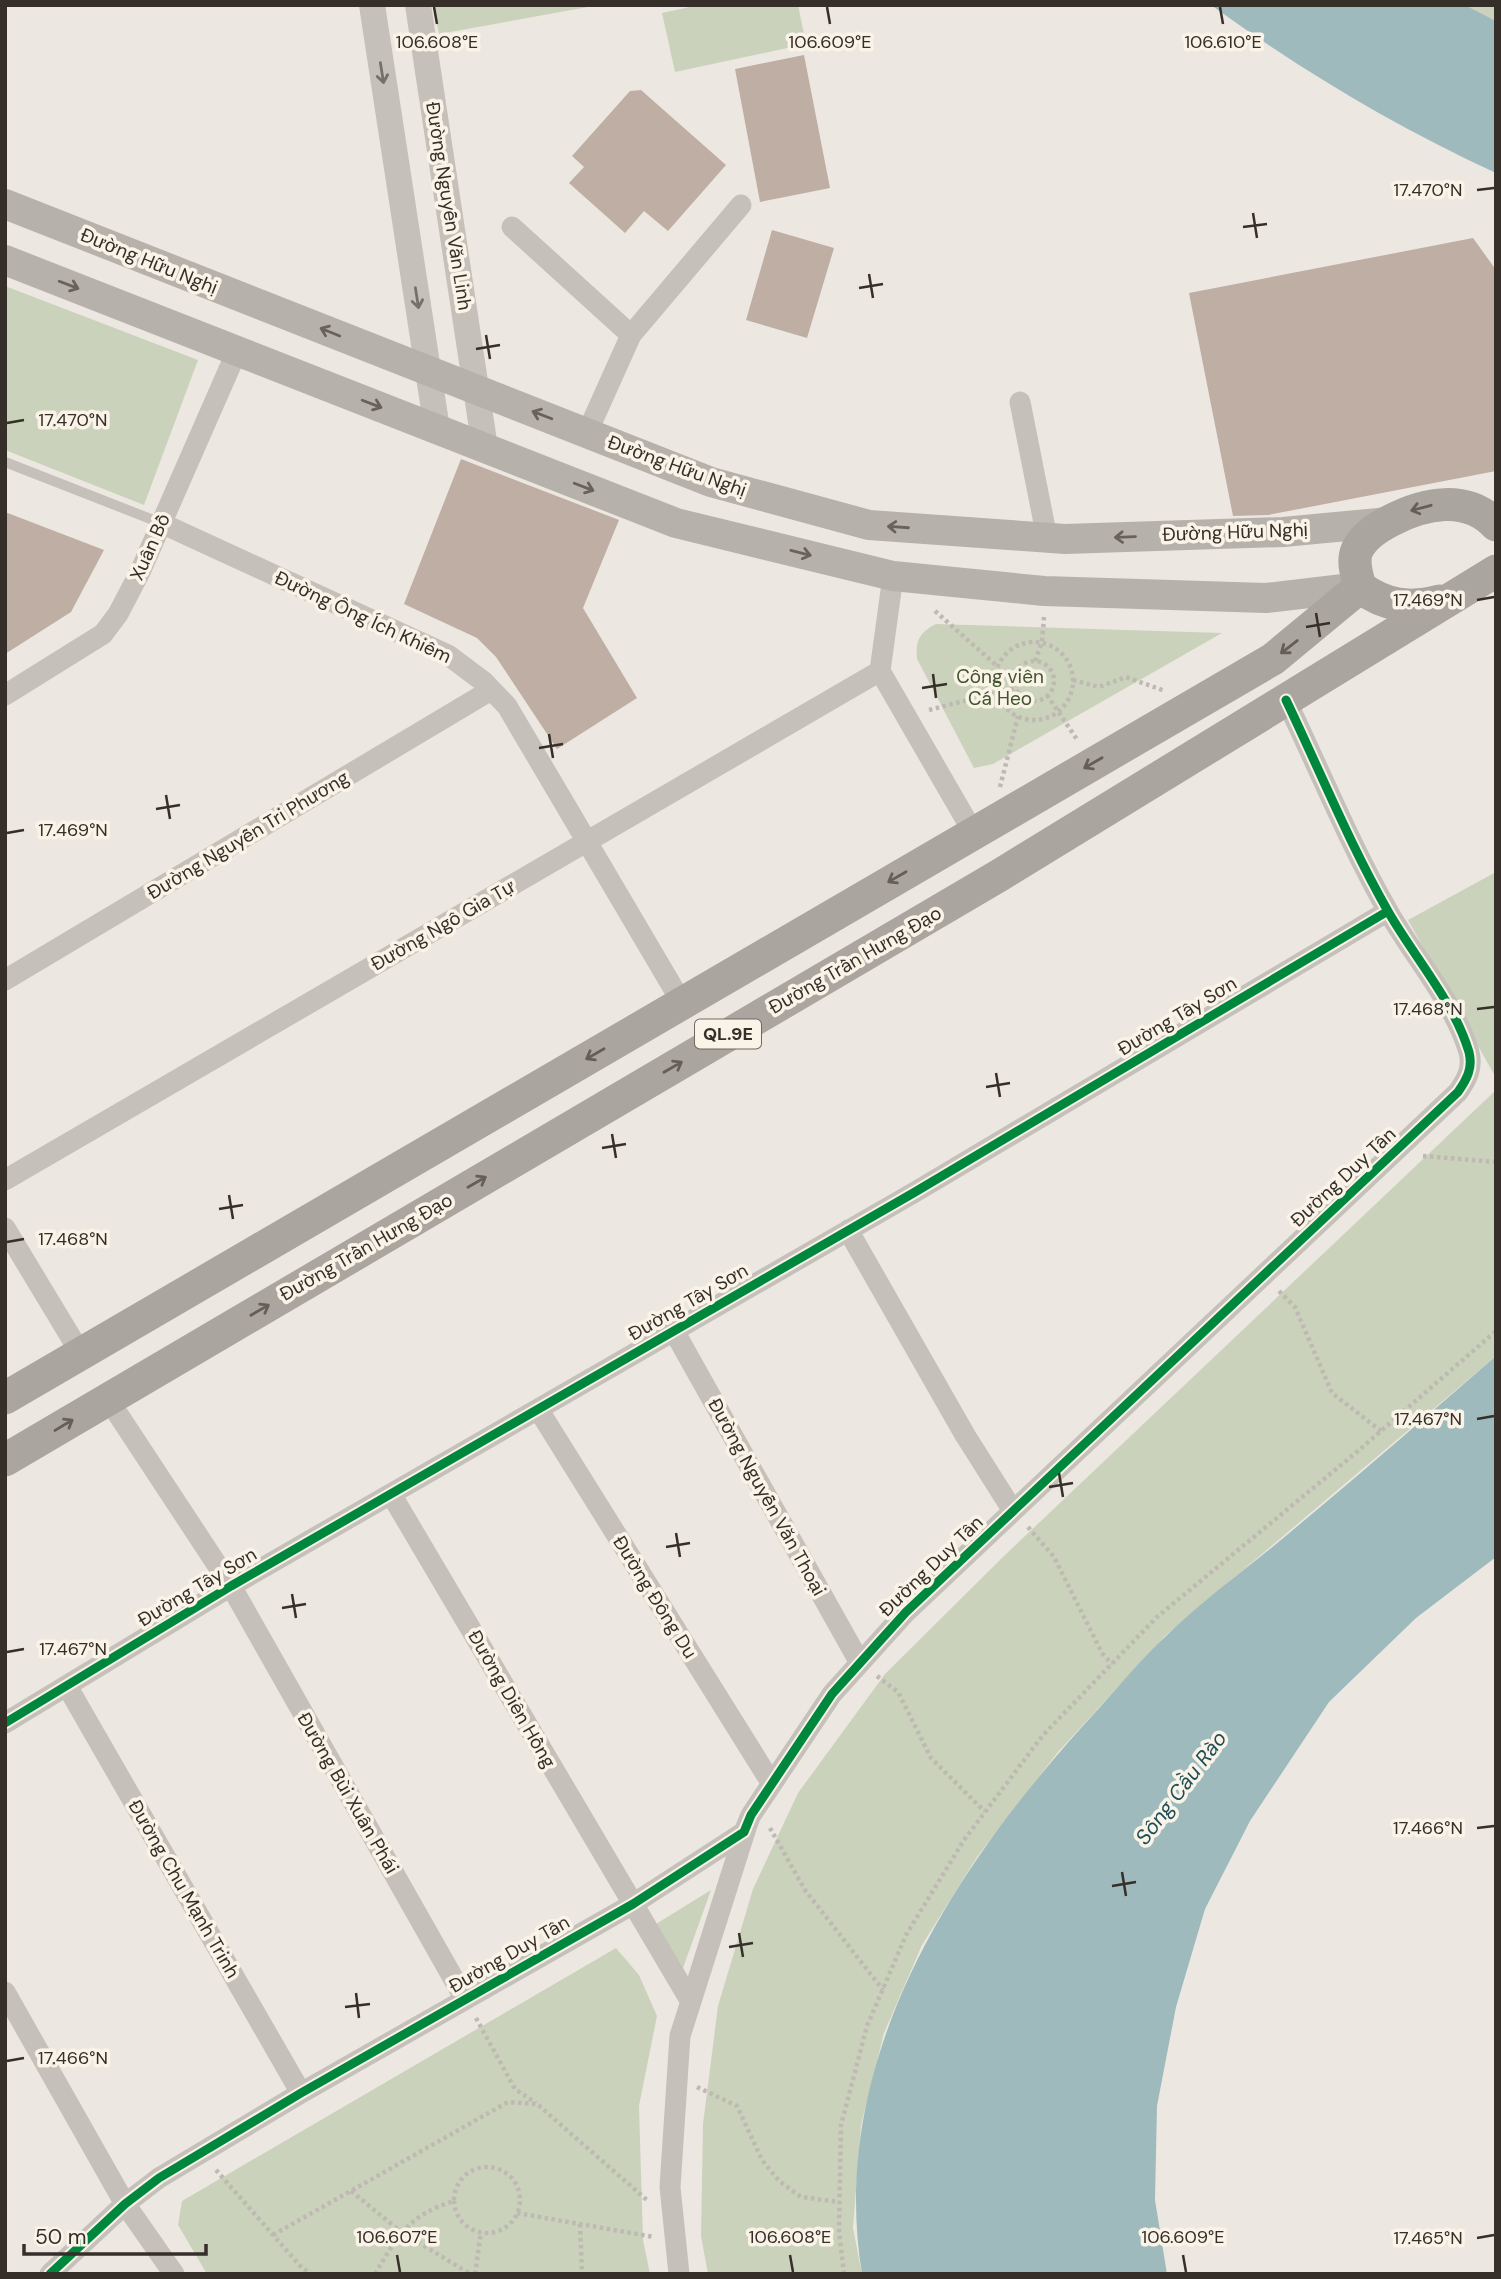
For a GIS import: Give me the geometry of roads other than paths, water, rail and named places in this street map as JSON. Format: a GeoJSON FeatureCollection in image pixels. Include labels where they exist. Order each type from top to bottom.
{"type":"FeatureCollection","features":[{"type":"Feature","properties":{"kind":"main road","name":"Đường Hữu Nghị"},"geometry":{"type":"LineString","coordinates":[[5,204],[711,482],[869,525],[1047,538],[1283,532],[1389,522]]}},
{"type":"Feature","properties":{"kind":"main road"},"geometry":{"type":"LineString","coordinates":[[5,260],[676,523],[893,576],[1044,591],[1266,598],[1360,587],[1354,561],[1357,550],[1373,531],[1422,507],[1455,505],[1496,496]]}},
{"type":"Feature","properties":{"kind":"main road"},"geometry":{"type":"LineString","coordinates":[[1455,505],[1481,512],[1496,526]]}},
{"type":"Feature","properties":{"kind":"main road","name":"Đường Trần Hưng Đạo"},"geometry":{"type":"LineString","coordinates":[[5,1460],[1000,875],[1491,572]]}},
{"type":"Feature","properties":{"kind":"main road","name":"Đường Trần Hưng Đạo"},"geometry":{"type":"LineString","coordinates":[[1360,587],[1375,598],[1392,604],[1410,606],[1446,599]]}},
{"type":"Feature","properties":{"kind":"main road","name":"QL.9E"},"geometry":{"type":"LineString","coordinates":[[5,1398],[1273,659],[1360,587]]}},
{"type":"Feature","properties":{"kind":"main road"},"geometry":{"type":"LineString","coordinates":[[973,832],[1000,875]]}},
{"type":"Feature","properties":{"kind":"main road"},"geometry":{"type":"LineString","coordinates":[[81,1354],[108,1399]]}},
{"type":"Feature","properties":{"kind":"street"},"geometry":{"type":"LineString","coordinates":[[372,5],[437,429]]}},
{"type":"Feature","properties":{"kind":"street","name":"Đường Nguyễn Văn Linh"},"geometry":{"type":"LineString","coordinates":[[418,5],[485,449]]}},
{"type":"Feature","properties":{"kind":"street"},"geometry":{"type":"LineString","coordinates":[[587,433],[631,335],[741,205]]}},
{"type":"Feature","properties":{"kind":"street"},"geometry":{"type":"LineString","coordinates":[[512,227],[631,335]]}},
{"type":"Feature","properties":{"kind":"street","name":"Xuân Bồ"},"geometry":{"type":"LineString","coordinates":[[5,695],[103,634],[129,593],[237,351]]}},
{"type":"Feature","properties":{"kind":"street"},"geometry":{"type":"LineString","coordinates":[[1020,402],[1047,538]]}},
{"type":"Feature","properties":{"kind":"street","name":"Đường Ông Ích Khiêm"},"geometry":{"type":"LineString","coordinates":[[161,523],[448,655],[491,690],[507,706],[682,1003]]}},
{"type":"Feature","properties":{"kind":"street"},"geometry":{"type":"LineString","coordinates":[[893,576],[880,671],[973,832]]}},
{"type":"Feature","properties":{"kind":"street","name":"Đường Ngô Gia Tự"},"geometry":{"type":"LineString","coordinates":[[5,1180],[880,671]]}},
{"type":"Feature","properties":{"kind":"street","name":"Đường Nguyễn Tri Phương"},"geometry":{"type":"LineString","coordinates":[[5,980],[491,690]]}},
{"type":"Feature","properties":{"kind":"street","name":"Đường Duy Tân"},"geometry":{"type":"LineString","coordinates":[[50,2274],[125,2204],[159,2178],[301,2093],[633,1904],[744,1832],[752,1815],[832,1694],[940,1579],[1458,1092],[1468,1077],[1471,1063],[1454,1020],[1388,911],[1286,700]]}},
{"type":"Feature","properties":{"kind":"street","name":"Đường Tây Sơn"},"geometry":{"type":"LineString","coordinates":[[5,1723],[231,1586],[848,1230],[1388,911]]}},
{"type":"Feature","properties":{"kind":"street"},"geometry":{"type":"LineString","coordinates":[[5,1228],[81,1354]]}},
{"type":"Feature","properties":{"kind":"street"},"geometry":{"type":"LineString","coordinates":[[848,1230],[965,1435],[1013,1511]]}},
{"type":"Feature","properties":{"kind":"street","name":"Đường Nguyễn Văn Thoại"},"geometry":{"type":"LineString","coordinates":[[674,1331],[860,1663]]}},
{"type":"Feature","properties":{"kind":"street","name":"Đường Bùi Xuân Phái"},"geometry":{"type":"LineString","coordinates":[[108,1399],[231,1586],[465,1999]]}},
{"type":"Feature","properties":{"kind":"street","name":"Đường Đông Du"},"geometry":{"type":"LineString","coordinates":[[538,1409],[772,1784]]}},
{"type":"Feature","properties":{"kind":"street","name":"Đường Diên Hồng"},"geometry":{"type":"LineString","coordinates":[[391,1494],[691,2002]]}},
{"type":"Feature","properties":{"kind":"street","name":"Đường Chu Mạnh Trinh"},"geometry":{"type":"LineString","coordinates":[[67,1686],[301,2093]]}},
{"type":"Feature","properties":{"kind":"street"},"geometry":{"type":"LineString","coordinates":[[680,2274],[670,2187],[680,2036],[752,1815]]}},
{"type":"Feature","properties":{"kind":"street"},"geometry":{"type":"LineString","coordinates":[[5,1992],[125,2204],[174,2274]]}},
{"type":"Feature","properties":{"kind":"lane"},"geometry":{"type":"LineString","coordinates":[[5,461],[161,523]]}},
{"type":"Feature","properties":{"kind":"water"},"geometry":{"type":"Polygon","coordinates":[[[1211,5],[1465,5],[1496,21],[1496,173],[1349,96],[1211,5]]]}},
{"type":"Feature","properties":{"kind":"water","name":"Sông Cầu Rào"},"geometry":{"type":"Polygon","coordinates":[[[1496,1356],[1496,1557],[1416,1618],[1329,1702],[1250,1821],[1205,1909],[1176,2007],[1157,2106],[1155,2200],[1167,2274],[862,2274],[856,2193],[864,2114],[884,2038],[915,1965],[953,1895],[999,1828],[1048,1765],[1157,1645],[1198,1607],[1325,1503],[1496,1356]]]}},
{"type":"Feature","properties":{"kind":"park label","name":"Công viên Cá Heo"},"geometry":{"type":"Point","coordinates":[1000,687]}}]}
